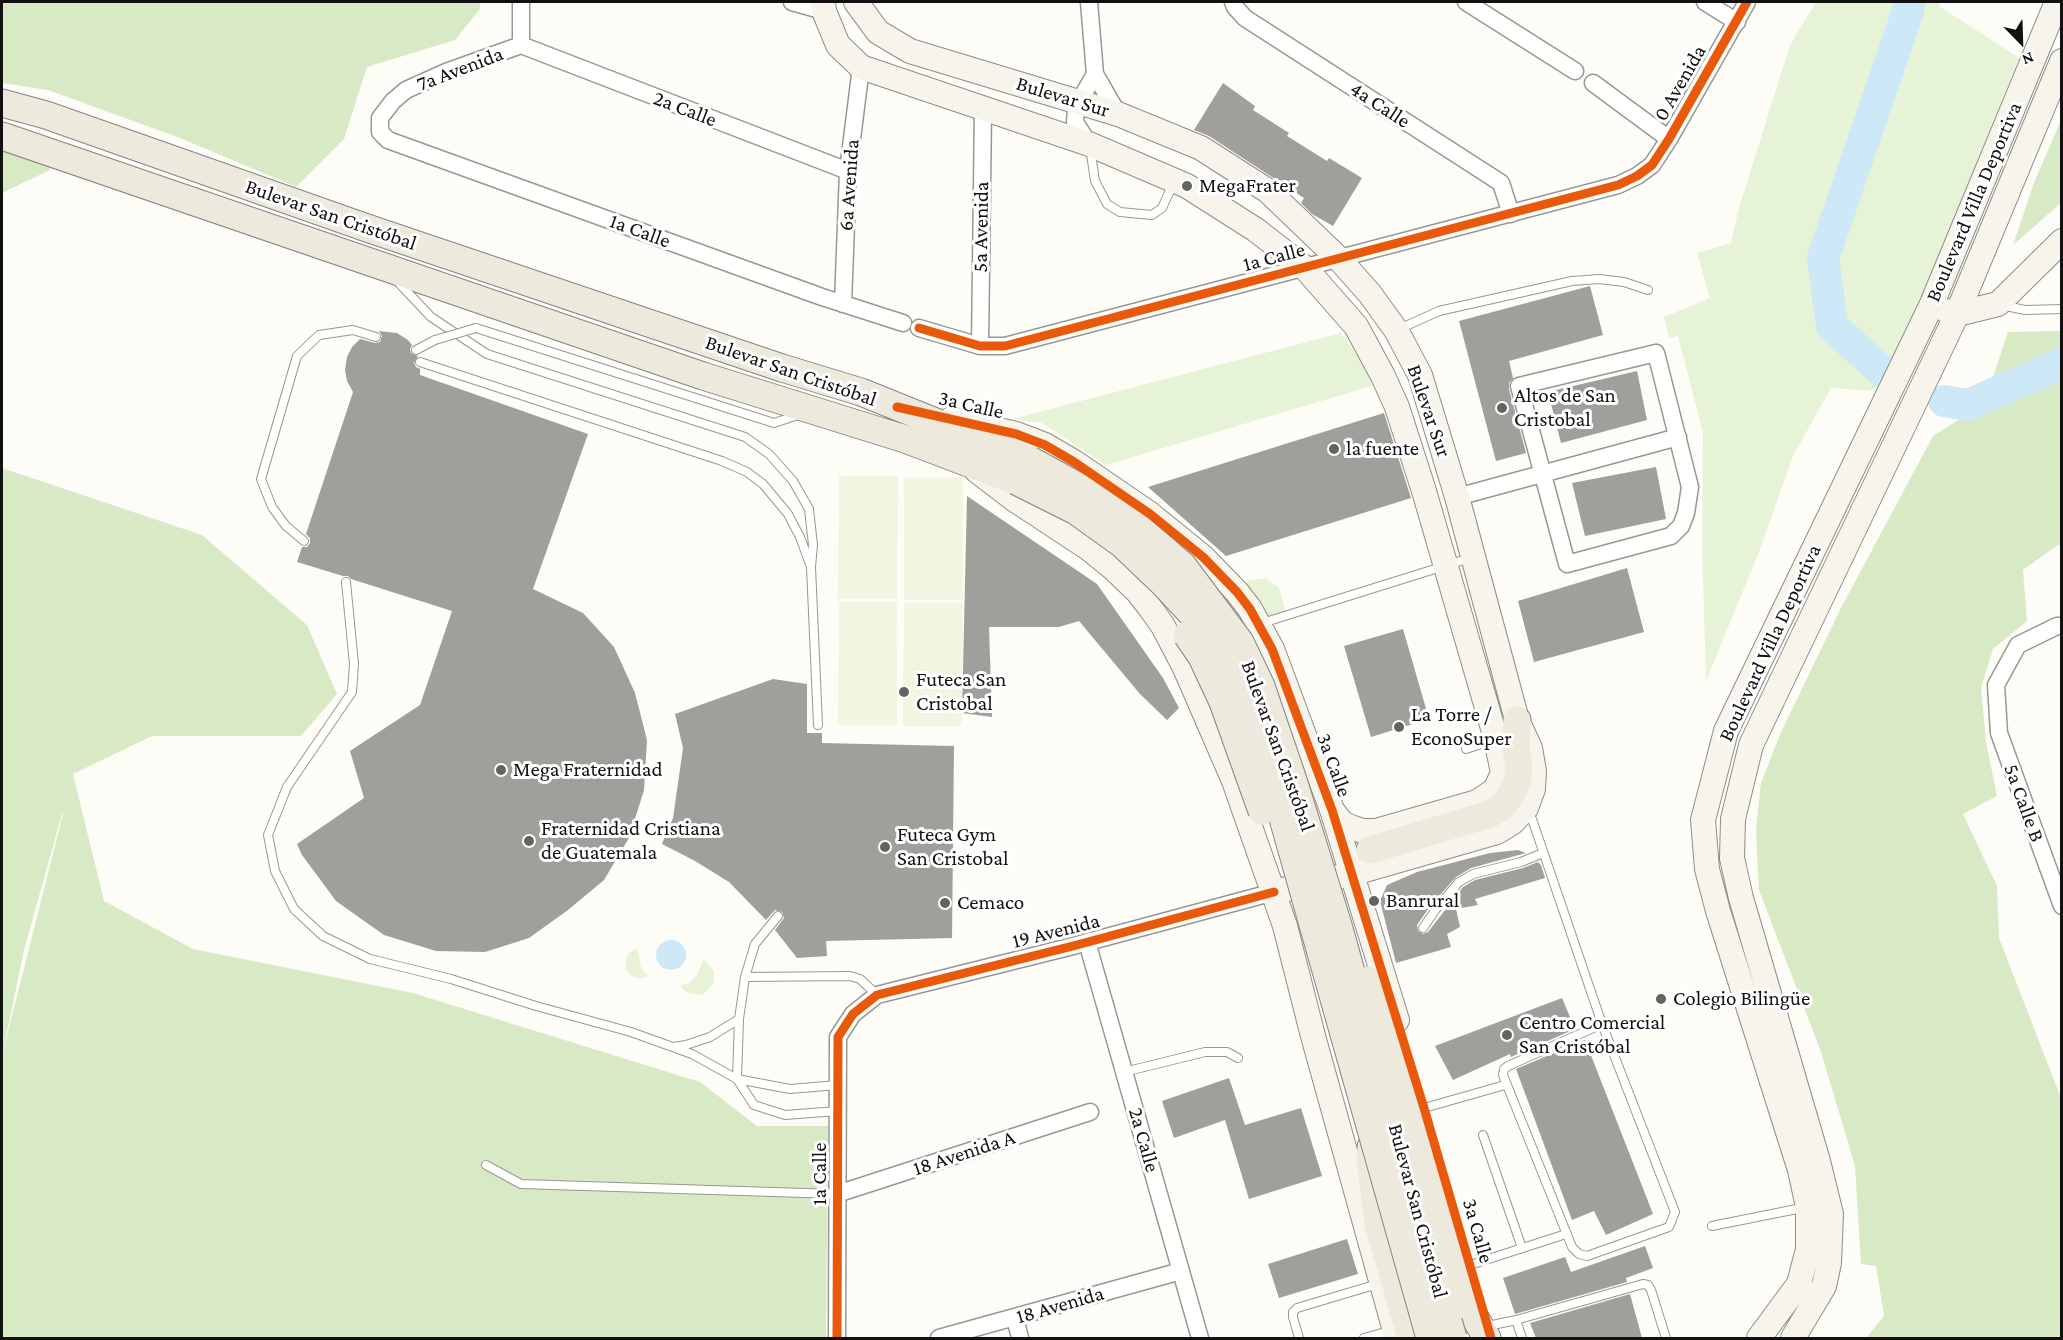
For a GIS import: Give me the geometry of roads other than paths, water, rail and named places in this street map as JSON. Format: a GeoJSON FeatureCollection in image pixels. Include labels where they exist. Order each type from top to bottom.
{"type":"FeatureCollection","features":[{"type":"Feature","properties":{"kind":"main road","name":"Bulevar Sur"},"geometry":{"type":"LineString","coordinates":[[856,2],[878,32],[910,51],[1118,114],[1201,148],[1268,191],[1339,259],[1370,294],[1396,330],[1420,375],[1474,557],[1517,720],[1530,748],[1534,771],[1533,789],[1526,808]]}},
{"type":"Feature","properties":{"kind":"main road","name":"Boulevard Villa Deportiva"},"geometry":{"type":"LineString","coordinates":[[1795,1337],[1824,1286],[1829,1263],[1832,1214],[1718,911],[1707,869],[1703,820],[1726,731],[1931,306],[2057,2]]}},
{"type":"Feature","properties":{"kind":"main road","name":"Bulevar Sur"},"geometry":{"type":"LineString","coordinates":[[823,6],[838,45],[861,67],[1089,144],[1174,180],[1256,230],[1305,268],[1356,326],[1383,376],[1404,428],[1496,739]]}},
{"type":"Feature","properties":{"kind":"main road","name":"Boulevard Villa Deportiva"},"geometry":{"type":"LineString","coordinates":[[1759,1338],[1799,1284],[1808,1249],[1808,1207],[1789,1098],[1732,858],[1733,819],[1751,745],[1957,314],[2061,61]]}},
{"type":"Feature","properties":{"kind":"main road","name":"Bulevar San Cristóbal"},"geometry":{"type":"LineString","coordinates":[[2,103],[46,115],[367,228],[782,368],[861,392],[897,407],[1023,471],[1092,495],[1136,525],[1183,566],[1240,642],[1265,696],[1338,925],[1453,1338]]}},
{"type":"Feature","properties":{"kind":"main road","name":"Bulevar San Cristóbal"},"geometry":{"type":"LineString","coordinates":[[2,136],[703,376],[905,439],[968,464],[1023,471],[1122,544],[1205,628],[1225,661],[1269,769],[1430,1338]]}},
{"type":"Feature","properties":{"kind":"main road"},"geometry":{"type":"LineString","coordinates":[[1931,306],[1957,314],[1998,304],[2061,241]]}},
{"type":"Feature","properties":{"kind":"main road","name":"3a Calle"},"geometry":{"type":"LineString","coordinates":[[897,407],[1016,434],[1045,445],[1074,462],[1150,514],[1203,557],[1237,592],[1259,624],[1272,649],[1332,810],[1424,1108],[1489,1334]]}},
{"type":"Feature","properties":{"kind":"main road"},"geometry":{"type":"LineString","coordinates":[[968,464],[1015,500],[1088,548],[1137,591],[1163,626],[1201,703],[1234,781],[1274,892],[1294,958],[1326,1085],[1381,1283],[1401,1336]]}},
{"type":"Feature","properties":{"kind":"main road"},"geometry":{"type":"LineString","coordinates":[[1165,585],[1181,626],[1202,657],[1223,702],[1262,811]]}},
{"type":"Feature","properties":{"kind":"main road"},"geometry":{"type":"LineString","coordinates":[[1201,703],[1203,688],[1207,681],[1221,671],[1272,649]]}},
{"type":"Feature","properties":{"kind":"main road"},"geometry":{"type":"LineString","coordinates":[[1370,850],[1490,814],[1502,807],[1517,782],[1519,768],[1516,748],[1517,720]]}},
{"type":"Feature","properties":{"kind":"main road"},"geometry":{"type":"LineString","coordinates":[[1332,810],[1342,823],[1364,831],[1376,831],[1477,802],[1495,790],[1503,773],[1496,739]]}},
{"type":"Feature","properties":{"kind":"main road","name":"19 Avenida"},"geometry":{"type":"LineString","coordinates":[[1274,892],[1351,874],[1497,832],[1513,822],[1526,808]]}},
{"type":"Feature","properties":{"kind":"main road"},"geometry":{"type":"LineString","coordinates":[[1338,925],[1371,983],[1386,1023],[1468,1306],[1489,1334]]}},
{"type":"Feature","properties":{"kind":"main road"},"geometry":{"type":"LineString","coordinates":[[1326,1085],[1333,1068],[1342,1055],[1357,1042],[1385,1035],[1396,1037],[1404,1042]]}},
{"type":"Feature","properties":{"kind":"main road"},"geometry":{"type":"LineString","coordinates":[[1372,1130],[1370,1161],[1378,1223],[1401,1336]]}},
{"type":"Feature","properties":{"kind":"street","name":"7a Avenida"},"geometry":{"type":"LineString","coordinates":[[381,132],[380,118],[393,101],[406,90],[446,72],[521,45],[521,2]]}},
{"type":"Feature","properties":{"kind":"street"},"geometry":{"type":"LineString","coordinates":[[792,2],[823,6]]}},
{"type":"Feature","properties":{"kind":"street"},"geometry":{"type":"LineString","coordinates":[[1089,2],[1095,74],[1118,114]]}},
{"type":"Feature","properties":{"kind":"street"},"geometry":{"type":"LineString","coordinates":[[1466,2],[1575,71]]}},
{"type":"Feature","properties":{"kind":"street"},"geometry":{"type":"LineString","coordinates":[[1705,2],[1737,21]]}},
{"type":"Feature","properties":{"kind":"street","name":"0 Avenida"},"geometry":{"type":"LineString","coordinates":[[1637,176],[1653,165],[1747,2]]}},
{"type":"Feature","properties":{"kind":"street","name":"4a Calle"},"geometry":{"type":"LineString","coordinates":[[1234,4],[1245,18],[1501,183],[1511,214]]}},
{"type":"Feature","properties":{"kind":"street","name":"2a Calle"},"geometry":{"type":"LineString","coordinates":[[521,45],[848,171]]}},
{"type":"Feature","properties":{"kind":"street","name":"6a Avenida"},"geometry":{"type":"LineString","coordinates":[[843,304],[848,171],[861,67]]}},
{"type":"Feature","properties":{"kind":"street"},"geometry":{"type":"LineString","coordinates":[[1089,144],[1075,122],[1078,102],[1095,74]]}},
{"type":"Feature","properties":{"kind":"street"},"geometry":{"type":"LineString","coordinates":[[1593,83],[1669,139]]}},
{"type":"Feature","properties":{"kind":"street","name":"5a Avenida"},"geometry":{"type":"LineString","coordinates":[[980,346],[983,109]]}},
{"type":"Feature","properties":{"kind":"street","name":"1a Calle"},"geometry":{"type":"LineString","coordinates":[[381,132],[388,140],[843,304],[980,346],[1005,346],[1511,214],[1618,185],[1637,176]]}},
{"type":"Feature","properties":{"kind":"street"},"geometry":{"type":"LineString","coordinates":[[1656,353],[1690,487],[1686,513],[1681,526],[1671,536],[1567,564],[1542,473],[1519,386],[1656,353]]}},
{"type":"Feature","properties":{"kind":"street"},"geometry":{"type":"LineString","coordinates":[[1457,497],[1678,437]]}},
{"type":"Feature","properties":{"kind":"street","name":"5a Calle B"},"geometry":{"type":"LineString","coordinates":[[2061,626],[2018,645],[1996,685],[1999,733],[2061,906]]}},
{"type":"Feature","properties":{"kind":"street","name":"19 Avenida"},"geometry":{"type":"LineString","coordinates":[[853,1014],[877,995],[1274,892]]}},
{"type":"Feature","properties":{"kind":"street","name":"2a Calle"},"geometry":{"type":"LineString","coordinates":[[1087,942],[1200,1338]]}},
{"type":"Feature","properties":{"kind":"street","name":"1a Calle"},"geometry":{"type":"LineString","coordinates":[[837,1338],[838,1037],[853,1014]]}},
{"type":"Feature","properties":{"kind":"street","name":"18 Avenida A"},"geometry":{"type":"LineString","coordinates":[[837,1194],[1090,1112]]}},
{"type":"Feature","properties":{"kind":"street","name":"18 Avenida"},"geometry":{"type":"LineString","coordinates":[[939,1338],[1181,1271]]}},
{"type":"Feature","properties":{"kind":"street"},"geometry":{"type":"LineString","coordinates":[[1015,1318],[1020,1338]]}},
{"type":"Feature","properties":{"kind":"lane"},"geometry":{"type":"LineString","coordinates":[[1089,144],[1095,181],[1107,204],[1120,212],[1152,214],[1162,208],[1174,180]]}},
{"type":"Feature","properties":{"kind":"lane"},"geometry":{"type":"LineString","coordinates":[[383,267],[431,317],[487,354],[745,437],[769,454],[793,481],[809,509],[813,545],[811,567],[818,725]]}},
{"type":"Feature","properties":{"kind":"lane"},"geometry":{"type":"LineString","coordinates":[[1396,330],[1439,311],[1572,281],[1599,279],[1624,282],[1648,290]]}},
{"type":"Feature","properties":{"kind":"lane"},"geometry":{"type":"LineString","coordinates":[[1998,304],[2025,310],[2061,309]]}},
{"type":"Feature","properties":{"kind":"lane"},"geometry":{"type":"LineString","coordinates":[[416,350],[435,340],[476,328],[774,423],[813,410]]}},
{"type":"Feature","properties":{"kind":"lane"},"geometry":{"type":"LineString","coordinates":[[304,541],[286,526],[272,507],[261,479],[297,356],[319,335],[353,330],[376,337]]}},
{"type":"Feature","properties":{"kind":"lane"},"geometry":{"type":"LineString","coordinates":[[420,362],[722,461],[747,472],[763,484],[788,514],[800,537],[811,567]]}},
{"type":"Feature","properties":{"kind":"lane"},"geometry":{"type":"LineString","coordinates":[[1259,624],[1474,557]]}},
{"type":"Feature","properties":{"kind":"lane"},"geometry":{"type":"LineString","coordinates":[[346,582],[354,664],[352,692],[287,787],[268,835],[275,871],[294,909],[323,936],[370,959],[451,979],[536,1006],[631,1032],[692,1054],[737,1079],[790,1089],[838,1085]]}},
{"type":"Feature","properties":{"kind":"lane"},"geometry":{"type":"LineString","coordinates":[[1466,749],[1496,739]]}},
{"type":"Feature","properties":{"kind":"lane"},"geometry":{"type":"LineString","coordinates":[[1526,808],[1532,819],[1602,1024],[1675,1212],[1669,1227],[1587,1256],[1579,1254],[1572,1247],[1505,1085],[1503,1075],[1504,1069],[1508,1066],[1602,1024]]}},
{"type":"Feature","properties":{"kind":"lane"},"geometry":{"type":"LineString","coordinates":[[1423,928],[1460,882],[1473,874],[1521,862],[1543,853]]}},
{"type":"Feature","properties":{"kind":"lane"},"geometry":{"type":"LineString","coordinates":[[778,916],[755,944],[745,976],[739,1019],[737,1079],[754,1105],[785,1115],[838,1111]]}},
{"type":"Feature","properties":{"kind":"lane"},"geometry":{"type":"LineString","coordinates":[[745,976],[850,976],[860,979],[877,995]]}},
{"type":"Feature","properties":{"kind":"lane"},"geometry":{"type":"LineString","coordinates":[[670,1047],[686,1045],[710,1037],[739,1019]]}},
{"type":"Feature","properties":{"kind":"lane"},"geometry":{"type":"LineString","coordinates":[[1124,1072],[1205,1052],[1227,1052],[1238,1058]]}},
{"type":"Feature","properties":{"kind":"lane"},"geometry":{"type":"LineString","coordinates":[[1424,1108],[1505,1085]]}},
{"type":"Feature","properties":{"kind":"lane"},"geometry":{"type":"LineString","coordinates":[[1483,1135],[1522,1248]]}},
{"type":"Feature","properties":{"kind":"lane"},"geometry":{"type":"LineString","coordinates":[[486,1166],[521,1184],[837,1194]]}},
{"type":"Feature","properties":{"kind":"lane"},"geometry":{"type":"LineString","coordinates":[[1712,1226],[1808,1207]]}},
{"type":"Feature","properties":{"kind":"lane"},"geometry":{"type":"LineString","coordinates":[[1470,1264],[1566,1234]]}},
{"type":"Feature","properties":{"kind":"lane"},"geometry":{"type":"LineString","coordinates":[[1299,1338],[1293,1317],[1293,1312],[1297,1308],[1381,1283]]}},
{"type":"Feature","properties":{"kind":"lane"},"geometry":{"type":"LineString","coordinates":[[1489,1334],[1516,1320],[1643,1284],[1648,1285],[1651,1290],[1666,1338]]}},
{"type":"Feature","properties":{"kind":"lane"},"geometry":{"type":"LineString","coordinates":[[1516,1320],[1522,1338]]}},
{"type":"Feature","properties":{"kind":"lane"},"geometry":{"type":"LineString","coordinates":[[1364,1338],[1401,1336]]}},
{"type":"Feature","properties":{"kind":"water"},"geometry":{"type":"Polygon","coordinates":[[[671,940],[677,941],[685,949],[685,961],[677,969],[671,970],[665,969],[657,961],[656,955],[657,949],[665,941],[671,940]]]}},
{"type":"Feature","properties":{"kind":"waterway"},"geometry":{"type":"LineString","coordinates":[[1885,374],[1832,326],[1823,258],[1908,11],[1909,2]]}},
{"type":"Feature","properties":{"kind":"waterway"},"geometry":{"type":"LineString","coordinates":[[1944,401],[1968,405],[2062,363]]}},
{"type":"Feature","properties":{"kind":"place","name":"MegaFrater"},"geometry":{"type":"Point","coordinates":[1187,186]}},
{"type":"Feature","properties":{"kind":"place","name":"Altos de San Cristobal"},"geometry":{"type":"Point","coordinates":[1502,408]}},
{"type":"Feature","properties":{"kind":"place","name":"la fuente"},"geometry":{"type":"Point","coordinates":[1334,449]}},
{"type":"Feature","properties":{"kind":"place","name":"Futeca San Cristobal"},"geometry":{"type":"Point","coordinates":[904,692]}},
{"type":"Feature","properties":{"kind":"place","name":"La Torre / EconoSuper"},"geometry":{"type":"Point","coordinates":[1399,727]}},
{"type":"Feature","properties":{"kind":"place","name":"Mega Fraternidad"},"geometry":{"type":"Point","coordinates":[501,770]}},
{"type":"Feature","properties":{"kind":"place","name":"Fraternidad Cristiana de Guatemala"},"geometry":{"type":"Point","coordinates":[529,841]}},
{"type":"Feature","properties":{"kind":"place","name":"Futeca Gym San Cristobal"},"geometry":{"type":"Point","coordinates":[885,847]}},
{"type":"Feature","properties":{"kind":"place","name":"Banrural"},"geometry":{"type":"Point","coordinates":[1374,901]}},
{"type":"Feature","properties":{"kind":"place","name":"Cemaco"},"geometry":{"type":"Point","coordinates":[945,903]}},
{"type":"Feature","properties":{"kind":"place","name":"Colegio Bilingüe"},"geometry":{"type":"Point","coordinates":[1661,999]}},
{"type":"Feature","properties":{"kind":"place","name":"Centro Comercial San Cristóbal"},"geometry":{"type":"Point","coordinates":[1507,1035]}}]}
